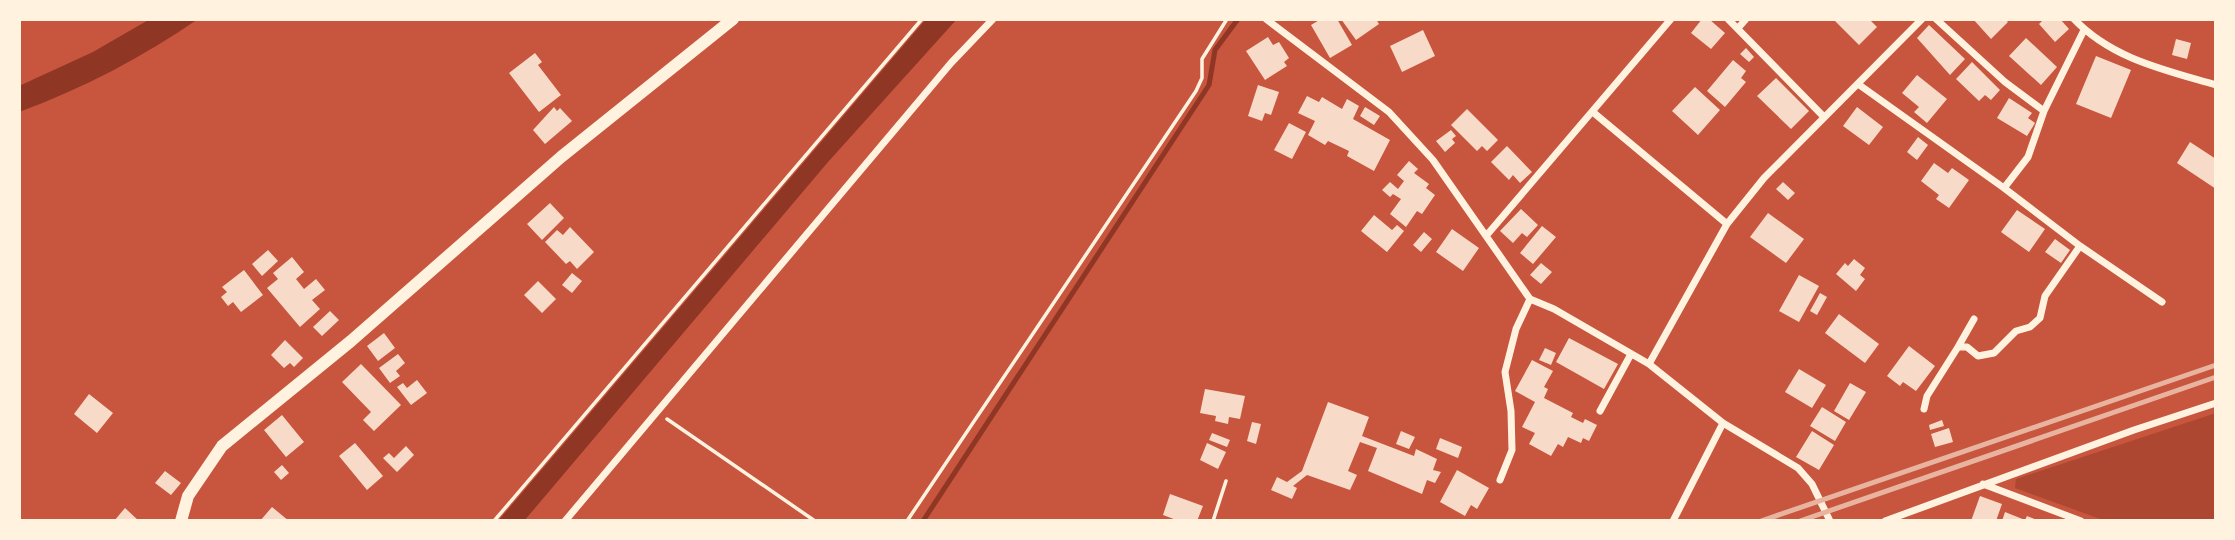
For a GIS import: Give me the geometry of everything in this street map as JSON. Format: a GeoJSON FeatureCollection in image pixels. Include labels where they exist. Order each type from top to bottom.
{"type":"FeatureCollection","features":[{"type":"Feature","properties":{"kind":"street"},"geometry":{"type":"LineString","coordinates":[[181,521],[188,496],[222,446],[351,341],[561,157],[733,19]]}},
{"type":"Feature","properties":{"kind":"street"},"geometry":{"type":"LineString","coordinates":[[565,521],[951,64],[993,19]]}},
{"type":"Feature","properties":{"kind":"street"},"geometry":{"type":"LineString","coordinates":[[1266,19],[1389,112],[1433,160],[1531,299],[1554,309],[1649,364],[1723,423],[1798,468],[1812,484],[1830,521]]}},
{"type":"Feature","properties":{"kind":"street"},"geometry":{"type":"LineString","coordinates":[[1486,236],[1594,113],[1671,19]]}},
{"type":"Feature","properties":{"kind":"street"},"geometry":{"type":"LineString","coordinates":[[1728,19],[1739,27],[1824,117]]}},
{"type":"Feature","properties":{"kind":"street"},"geometry":{"type":"LineString","coordinates":[[1739,27],[1746,19]]}},
{"type":"Feature","properties":{"kind":"street"},"geometry":{"type":"LineString","coordinates":[[1649,364],[1727,224],[1764,178],[1922,19]]}},
{"type":"Feature","properties":{"kind":"street"},"geometry":{"type":"LineString","coordinates":[[1936,19],[2005,82],[2044,111]]}},
{"type":"Feature","properties":{"kind":"street"},"geometry":{"type":"LineString","coordinates":[[2074,19],[2084,30],[2136,61],[2216,85]]}},
{"type":"Feature","properties":{"kind":"street"},"geometry":{"type":"LineString","coordinates":[[2004,188],[2028,157],[2044,111],[2084,30]]}},
{"type":"Feature","properties":{"kind":"street"},"geometry":{"type":"LineString","coordinates":[[1858,84],[2080,246],[2162,302]]}},
{"type":"Feature","properties":{"kind":"street"},"geometry":{"type":"LineString","coordinates":[[1594,113],[1727,224]]}},
{"type":"Feature","properties":{"kind":"street"},"geometry":{"type":"LineString","coordinates":[[1958,347],[1967,347],[1978,356],[1994,353],[2016,331],[2030,327],[2040,318],[2045,296],[2080,246]]}},
{"type":"Feature","properties":{"kind":"street"},"geometry":{"type":"LineString","coordinates":[[1500,480],[1512,450],[1511,411],[1505,372],[1516,329],[1531,299]]}},
{"type":"Feature","properties":{"kind":"street"},"geometry":{"type":"LineString","coordinates":[[1924,409],[1927,396],[1974,319]]}},
{"type":"Feature","properties":{"kind":"street"},"geometry":{"type":"LineString","coordinates":[[1600,411],[1631,354]]}},
{"type":"Feature","properties":{"kind":"street"},"geometry":{"type":"LineString","coordinates":[[1885,521],[1983,483],[2216,403]]}},
{"type":"Feature","properties":{"kind":"street"},"geometry":{"type":"LineString","coordinates":[[1673,521],[1723,423]]}},
{"type":"Feature","properties":{"kind":"street"},"geometry":{"type":"LineString","coordinates":[[1983,483],[2081,521]]}},
{"type":"Feature","properties":{"kind":"path"},"geometry":{"type":"LineString","coordinates":[[494,521],[922,19]]}},
{"type":"Feature","properties":{"kind":"path"},"geometry":{"type":"LineString","coordinates":[[907,521],[1196,91],[1202,78],[1202,59],[1227,19]]}},
{"type":"Feature","properties":{"kind":"path"},"geometry":{"type":"LineString","coordinates":[[656,412],[815,521]]}},
{"type":"Feature","properties":{"kind":"path"},"geometry":{"type":"LineString","coordinates":[[1213,521],[1226,481]]}},
{"type":"Feature","properties":{"kind":"shaded area"},"geometry":{"type":"Polygon","coordinates":[[[150,19],[198,19],[111,71],[19,112],[19,86],[93,52],[150,19]]]}},
{"type":"Feature","properties":{"kind":"shaded area"},"geometry":{"type":"Polygon","coordinates":[[[926,19],[957,19],[828,162],[524,521],[498,521],[926,19]]]}},
{"type":"Feature","properties":{"kind":"shaded area"},"geometry":{"type":"Polygon","coordinates":[[[2216,413],[2216,521],[2106,521],[2015,488],[2016,479],[2216,413]]]}},
{"type":"Feature","properties":{"kind":"building"},"geometry":{"type":"Polygon","coordinates":[[[1321,19],[1337,19],[1352,45],[1330,58],[1311,25],[1321,19]]]}},
{"type":"Feature","properties":{"kind":"building"},"geometry":{"type":"Polygon","coordinates":[[[1341,19],[1376,19],[1379,24],[1356,40],[1341,19]]]}},
{"type":"Feature","properties":{"kind":"building"},"geometry":{"type":"Polygon","coordinates":[[[1702,19],[1709,19],[1725,33],[1711,49],[1691,33],[1702,19]]]}},
{"type":"Feature","properties":{"kind":"building"},"geometry":{"type":"Polygon","coordinates":[[[1833,19],[1869,19],[1877,27],[1859,45],[1833,19]]]}},
{"type":"Feature","properties":{"kind":"building"},"geometry":{"type":"Polygon","coordinates":[[[1973,19],[2005,19],[2008,22],[1991,39],[1973,19]]]}},
{"type":"Feature","properties":{"kind":"building"},"geometry":{"type":"Polygon","coordinates":[[[2044,19],[2060,19],[2069,29],[2055,42],[2039,24],[2044,19]]]}},
{"type":"Feature","properties":{"kind":"building"},"geometry":{"type":"Polygon","coordinates":[[[1929,25],[1965,59],[1950,75],[1917,38],[1929,25]]]}},
{"type":"Feature","properties":{"kind":"building"},"geometry":{"type":"Polygon","coordinates":[[[1423,30],[1435,56],[1402,72],[1390,46],[1423,30]]]}},
{"type":"Feature","properties":{"kind":"building"},"geometry":{"type":"Polygon","coordinates":[[[1268,37],[1273,45],[1279,42],[1289,58],[1284,62],[1287,66],[1265,80],[1246,51],[1268,37]]]}},
{"type":"Feature","properties":{"kind":"building"},"geometry":{"type":"Polygon","coordinates":[[[2026,38],[2057,67],[2041,85],[2009,56],[2026,38]]]}},
{"type":"Feature","properties":{"kind":"building"},"geometry":{"type":"Polygon","coordinates":[[[2176,39],[2191,43],[2187,59],[2172,55],[2176,39]]]}},
{"type":"Feature","properties":{"kind":"building"},"geometry":{"type":"Polygon","coordinates":[[[1746,48],[1754,57],[1749,62],[1740,54],[1746,48]]]}},
{"type":"Feature","properties":{"kind":"building"},"geometry":{"type":"Polygon","coordinates":[[[535,53],[542,62],[538,65],[561,95],[539,112],[509,73],[535,53]]]}},
{"type":"Feature","properties":{"kind":"building"},"geometry":{"type":"Polygon","coordinates":[[[2096,56],[2131,70],[2111,118],[2076,104],[2096,56]]]}},
{"type":"Feature","properties":{"kind":"building"},"geometry":{"type":"Polygon","coordinates":[[[1733,60],[1746,71],[1741,78],[1746,82],[1725,107],[1707,91],[1733,60]]]}},
{"type":"Feature","properties":{"kind":"building"},"geometry":{"type":"Polygon","coordinates":[[[1972,62],[2000,90],[1991,100],[1985,95],[1979,101],[1956,79],[1972,62]]]}},
{"type":"Feature","properties":{"kind":"building"},"geometry":{"type":"Polygon","coordinates":[[[1917,75],[1947,99],[1927,123],[1914,112],[1919,107],[1902,93],[1917,75]]]}},
{"type":"Feature","properties":{"kind":"building"},"geometry":{"type":"Polygon","coordinates":[[[1776,78],[1809,111],[1791,129],[1757,96],[1776,78]]]}},
{"type":"Feature","properties":{"kind":"building"},"geometry":{"type":"Polygon","coordinates":[[[1258,85],[1279,92],[1271,115],[1265,113],[1262,121],[1248,116],[1258,85]]]}},
{"type":"Feature","properties":{"kind":"building"},"geometry":{"type":"Polygon","coordinates":[[[1695,87],[1720,110],[1698,135],[1672,111],[1695,87]]]}},
{"type":"Feature","properties":{"kind":"building"},"geometry":{"type":"Polygon","coordinates":[[[1307,96],[1319,102],[1322,97],[1342,109],[1347,99],[1359,106],[1353,119],[1390,140],[1374,171],[1347,156],[1349,151],[1328,141],[1325,145],[1308,135],[1315,121],[1298,113],[1307,96]]]}},
{"type":"Feature","properties":{"kind":"building"},"geometry":{"type":"Polygon","coordinates":[[[2009,98],[2032,113],[2028,118],[2035,123],[2027,136],[1997,118],[2009,98]]]}},
{"type":"Feature","properties":{"kind":"building"},"geometry":{"type":"Polygon","coordinates":[[[554,107],[557,111],[560,108],[572,121],[545,144],[533,130],[554,107]]]}},
{"type":"Feature","properties":{"kind":"building"},"geometry":{"type":"Polygon","coordinates":[[[1365,107],[1380,116],[1374,125],[1360,116],[1365,107]]]}},
{"type":"Feature","properties":{"kind":"building"},"geometry":{"type":"Polygon","coordinates":[[[1857,107],[1883,127],[1869,145],[1843,126],[1857,107]]]}},
{"type":"Feature","properties":{"kind":"building"},"geometry":{"type":"Polygon","coordinates":[[[1467,109],[1498,140],[1487,151],[1482,146],[1477,151],[1451,125],[1467,109]]]}},
{"type":"Feature","properties":{"kind":"building"},"geometry":{"type":"Polygon","coordinates":[[[1289,123],[1306,132],[1292,159],[1274,150],[1289,123]]]}},
{"type":"Feature","properties":{"kind":"building"},"geometry":{"type":"Polygon","coordinates":[[[1451,130],[1456,136],[1452,139],[1455,143],[1445,152],[1436,141],[1451,130]]]}},
{"type":"Feature","properties":{"kind":"building"},"geometry":{"type":"Polygon","coordinates":[[[1918,137],[1928,145],[1917,160],[1907,152],[1918,137]]]}},
{"type":"Feature","properties":{"kind":"building"},"geometry":{"type":"Polygon","coordinates":[[[2190,142],[2216,159],[2216,189],[2177,163],[2190,142]]]}},
{"type":"Feature","properties":{"kind":"building"},"geometry":{"type":"Polygon","coordinates":[[[1507,146],[1532,172],[1520,183],[1513,175],[1509,180],[1491,162],[1507,146]]]}},
{"type":"Feature","properties":{"kind":"building"},"geometry":{"type":"Polygon","coordinates":[[[1409,161],[1418,169],[1414,173],[1429,184],[1426,188],[1435,195],[1422,214],[1417,211],[1406,227],[1390,214],[1401,199],[1393,194],[1390,197],[1382,190],[1390,182],[1398,189],[1404,181],[1397,175],[1409,161]]]}},
{"type":"Feature","properties":{"kind":"building"},"geometry":{"type":"Polygon","coordinates":[[[1934,163],[1948,173],[1952,168],[1969,180],[1949,208],[1936,199],[1939,195],[1921,181],[1934,163]]]}},
{"type":"Feature","properties":{"kind":"building"},"geometry":{"type":"Polygon","coordinates":[[[1783,182],[1795,193],[1788,200],[1776,189],[1783,182]]]}},
{"type":"Feature","properties":{"kind":"building"},"geometry":{"type":"Polygon","coordinates":[[[550,203],[564,218],[542,240],[527,224],[550,203]]]}},
{"type":"Feature","properties":{"kind":"building"},"geometry":{"type":"Polygon","coordinates":[[[1521,209],[1538,225],[1527,237],[1522,233],[1513,243],[1500,231],[1521,209]]]}},
{"type":"Feature","properties":{"kind":"building"},"geometry":{"type":"Polygon","coordinates":[[[2017,210],[2045,229],[2029,252],[2001,232],[2017,210]]]}},
{"type":"Feature","properties":{"kind":"building"},"geometry":{"type":"Polygon","coordinates":[[[1768,213],[1804,239],[1786,263],[1750,237],[1768,213]]]}},
{"type":"Feature","properties":{"kind":"building"},"geometry":{"type":"Polygon","coordinates":[[[1374,215],[1392,230],[1397,225],[1404,231],[1387,252],[1361,231],[1374,215]]]}},
{"type":"Feature","properties":{"kind":"building"},"geometry":{"type":"Polygon","coordinates":[[[1542,226],[1556,237],[1533,264],[1520,253],[1542,226]]]}},
{"type":"Feature","properties":{"kind":"building"},"geometry":{"type":"Polygon","coordinates":[[[570,227],[594,252],[577,269],[570,261],[566,264],[545,242],[557,230],[563,235],[570,227]]]}},
{"type":"Feature","properties":{"kind":"building"},"geometry":{"type":"Polygon","coordinates":[[[1452,229],[1479,248],[1463,271],[1436,252],[1452,229]]]}},
{"type":"Feature","properties":{"kind":"building"},"geometry":{"type":"Polygon","coordinates":[[[1424,232],[1432,239],[1421,252],[1413,245],[1424,232]]]}},
{"type":"Feature","properties":{"kind":"building"},"geometry":{"type":"Polygon","coordinates":[[[2055,239],[2070,250],[2061,263],[2045,252],[2055,239]]]}},
{"type":"Feature","properties":{"kind":"building"},"geometry":{"type":"Polygon","coordinates":[[[268,250],[278,261],[262,276],[252,264],[268,250]]]}},
{"type":"Feature","properties":{"kind":"building"},"geometry":{"type":"Polygon","coordinates":[[[292,257],[304,272],[296,279],[304,289],[316,279],[325,290],[312,300],[320,309],[300,327],[267,288],[278,279],[273,273],[292,257]]]}},
{"type":"Feature","properties":{"kind":"building"},"geometry":{"type":"Polygon","coordinates":[[[1854,259],[1865,268],[1860,275],[1865,279],[1856,291],[1836,274],[1845,263],[1848,266],[1854,259]]]}},
{"type":"Feature","properties":{"kind":"building"},"geometry":{"type":"Polygon","coordinates":[[[1541,263],[1552,272],[1541,284],[1530,275],[1541,263]]]}},
{"type":"Feature","properties":{"kind":"building"},"geometry":{"type":"Polygon","coordinates":[[[244,270],[263,295],[241,312],[233,302],[228,306],[221,297],[227,292],[222,287],[244,270]]]}},
{"type":"Feature","properties":{"kind":"building"},"geometry":{"type":"Polygon","coordinates":[[[572,273],[582,281],[572,293],[562,285],[572,273]]]}},
{"type":"Feature","properties":{"kind":"building"},"geometry":{"type":"Polygon","coordinates":[[[1799,275],[1819,286],[1799,322],[1779,311],[1799,275]]]}},
{"type":"Feature","properties":{"kind":"building"},"geometry":{"type":"Polygon","coordinates":[[[538,281],[556,299],[542,313],[524,295],[538,281]]]}},
{"type":"Feature","properties":{"kind":"building"},"geometry":{"type":"Polygon","coordinates":[[[1820,293],[1827,297],[1817,315],[1810,311],[1820,293]]]}},
{"type":"Feature","properties":{"kind":"building"},"geometry":{"type":"Polygon","coordinates":[[[330,311],[339,320],[322,336],[313,327],[330,311]]]}},
{"type":"Feature","properties":{"kind":"building"},"geometry":{"type":"Polygon","coordinates":[[[1839,314],[1879,344],[1865,363],[1825,333],[1839,314]]]}},
{"type":"Feature","properties":{"kind":"building"},"geometry":{"type":"Polygon","coordinates":[[[384,333],[395,348],[378,361],[367,346],[384,333]]]}},
{"type":"Feature","properties":{"kind":"building"},"geometry":{"type":"Polygon","coordinates":[[[1569,338],[1618,364],[1604,389],[1556,362],[1569,338]]]}},
{"type":"Feature","properties":{"kind":"building"},"geometry":{"type":"Polygon","coordinates":[[[285,340],[303,358],[294,367],[290,363],[284,368],[271,355],[285,340]]]}},
{"type":"Feature","properties":{"kind":"building"},"geometry":{"type":"Polygon","coordinates":[[[1909,346],[1935,366],[1916,391],[1903,382],[1900,386],[1887,376],[1909,346]]]}},
{"type":"Feature","properties":{"kind":"building"},"geometry":{"type":"Polygon","coordinates":[[[1545,348],[1556,353],[1551,365],[1539,360],[1545,348]]]}},
{"type":"Feature","properties":{"kind":"building"},"geometry":{"type":"Polygon","coordinates":[[[398,354],[405,363],[396,371],[400,376],[390,383],[379,368],[398,354]]]}},
{"type":"Feature","properties":{"kind":"building"},"geometry":{"type":"Polygon","coordinates":[[[1532,360],[1553,371],[1544,387],[1548,389],[1544,398],[1573,413],[1571,417],[1583,423],[1585,419],[1597,425],[1589,441],[1583,438],[1581,443],[1568,437],[1563,447],[1558,444],[1551,456],[1529,444],[1535,433],[1522,427],[1535,402],[1515,391],[1532,360]]]}},
{"type":"Feature","properties":{"kind":"building"},"geometry":{"type":"Polygon","coordinates":[[[361,364],[401,405],[374,431],[363,420],[371,412],[342,382],[361,364]]]}},
{"type":"Feature","properties":{"kind":"building"},"geometry":{"type":"Polygon","coordinates":[[[1799,369],[1826,385],[1812,408],[1785,392],[1799,369]]]}},
{"type":"Feature","properties":{"kind":"building"},"geometry":{"type":"Polygon","coordinates":[[[417,380],[427,393],[411,405],[397,387],[403,383],[407,388],[417,380]]]}},
{"type":"Feature","properties":{"kind":"building"},"geometry":{"type":"Polygon","coordinates":[[[1850,383],[1866,392],[1849,420],[1834,411],[1850,383]]]}},
{"type":"Feature","properties":{"kind":"building"},"geometry":{"type":"Polygon","coordinates":[[[1205,389],[1245,396],[1240,419],[1229,417],[1228,424],[1215,421],[1216,416],[1200,413],[1205,389]]]}},
{"type":"Feature","properties":{"kind":"building"},"geometry":{"type":"Polygon","coordinates":[[[89,394],[113,413],[97,433],[74,414],[89,394]]]}},
{"type":"Feature","properties":{"kind":"building"},"geometry":{"type":"Polygon","coordinates":[[[1328,402],[1369,417],[1362,436],[1414,456],[1416,449],[1437,459],[1433,470],[1441,472],[1435,483],[1427,480],[1422,494],[1368,471],[1377,448],[1360,442],[1348,471],[1357,475],[1350,490],[1307,475],[1293,486],[1297,488],[1292,499],[1271,490],[1277,477],[1287,482],[1302,471],[1328,402]]]}},
{"type":"Feature","properties":{"kind":"building"},"geometry":{"type":"Polygon","coordinates":[[[1822,407],[1846,422],[1835,441],[1810,426],[1822,407]]]}},
{"type":"Feature","properties":{"kind":"building"},"geometry":{"type":"Polygon","coordinates":[[[282,415],[304,442],[286,457],[264,430],[282,415]]]}},
{"type":"Feature","properties":{"kind":"building"},"geometry":{"type":"Polygon","coordinates":[[[1942,420],[1944,426],[1930,430],[1929,425],[1942,420]]]}},
{"type":"Feature","properties":{"kind":"building"},"geometry":{"type":"Polygon","coordinates":[[[1252,422],[1261,424],[1256,444],[1247,441],[1252,422]]]}},
{"type":"Feature","properties":{"kind":"building"},"geometry":{"type":"Polygon","coordinates":[[[1949,428],[1953,442],[1935,447],[1931,434],[1949,428]]]}},
{"type":"Feature","properties":{"kind":"building"},"geometry":{"type":"Polygon","coordinates":[[[1401,431],[1415,437],[1409,449],[1396,444],[1401,431]]]}},
{"type":"Feature","properties":{"kind":"building"},"geometry":{"type":"Polygon","coordinates":[[[1812,431],[1834,445],[1819,470],[1796,457],[1812,431]]]}},
{"type":"Feature","properties":{"kind":"building"},"geometry":{"type":"Polygon","coordinates":[[[1212,433],[1230,440],[1227,447],[1209,440],[1212,433]]]}},
{"type":"Feature","properties":{"kind":"building"},"geometry":{"type":"Polygon","coordinates":[[[1440,438],[1462,447],[1458,458],[1436,449],[1440,438]]]}},
{"type":"Feature","properties":{"kind":"building"},"geometry":{"type":"Polygon","coordinates":[[[355,443],[383,476],[367,490],[339,456],[355,443]]]}},
{"type":"Feature","properties":{"kind":"building"},"geometry":{"type":"Polygon","coordinates":[[[1207,443],[1226,452],[1218,469],[1200,460],[1207,443]]]}},
{"type":"Feature","properties":{"kind":"building"},"geometry":{"type":"Polygon","coordinates":[[[406,446],[414,455],[397,472],[383,458],[389,453],[394,458],[406,446]]]}},
{"type":"Feature","properties":{"kind":"building"},"geometry":{"type":"Polygon","coordinates":[[[282,465],[289,473],[281,480],[274,472],[282,465]]]}},
{"type":"Feature","properties":{"kind":"building"},"geometry":{"type":"Polygon","coordinates":[[[1457,470],[1489,488],[1477,509],[1471,505],[1465,516],[1440,502],[1457,470]]]}},
{"type":"Feature","properties":{"kind":"building"},"geometry":{"type":"Polygon","coordinates":[[[165,471],[181,483],[171,495],[155,483],[165,471]]]}},
{"type":"Feature","properties":{"kind":"building"},"geometry":{"type":"Polygon","coordinates":[[[1170,494],[1203,506],[1197,521],[1179,521],[1163,515],[1170,494]]]}},
{"type":"Feature","properties":{"kind":"building"},"geometry":{"type":"Polygon","coordinates":[[[1980,496],[2002,504],[1996,521],[1971,521],[1980,496]]]}},
{"type":"Feature","properties":{"kind":"building"},"geometry":{"type":"Polygon","coordinates":[[[272,507],[289,521],[260,521],[272,507]]]}},
{"type":"Feature","properties":{"kind":"building"},"geometry":{"type":"Polygon","coordinates":[[[125,508],[139,521],[114,521],[125,508]]]}},
{"type":"Feature","properties":{"kind":"building"},"geometry":{"type":"Polygon","coordinates":[[[2005,512],[2025,520],[2027,516],[2040,521],[2002,521],[2005,512]]]}},
{"type":"Feature","properties":{"kind":"waterway"},"geometry":{"type":"LineString","coordinates":[[923,521],[1209,85],[1215,50],[1238,19]]}},
{"type":"Feature","properties":{"kind":"railway"},"geometry":{"type":"LineString","coordinates":[[1761,521],[2216,365]]}},
{"type":"Feature","properties":{"kind":"railway"},"geometry":{"type":"LineString","coordinates":[[1800,521],[2216,377]]}}]}
